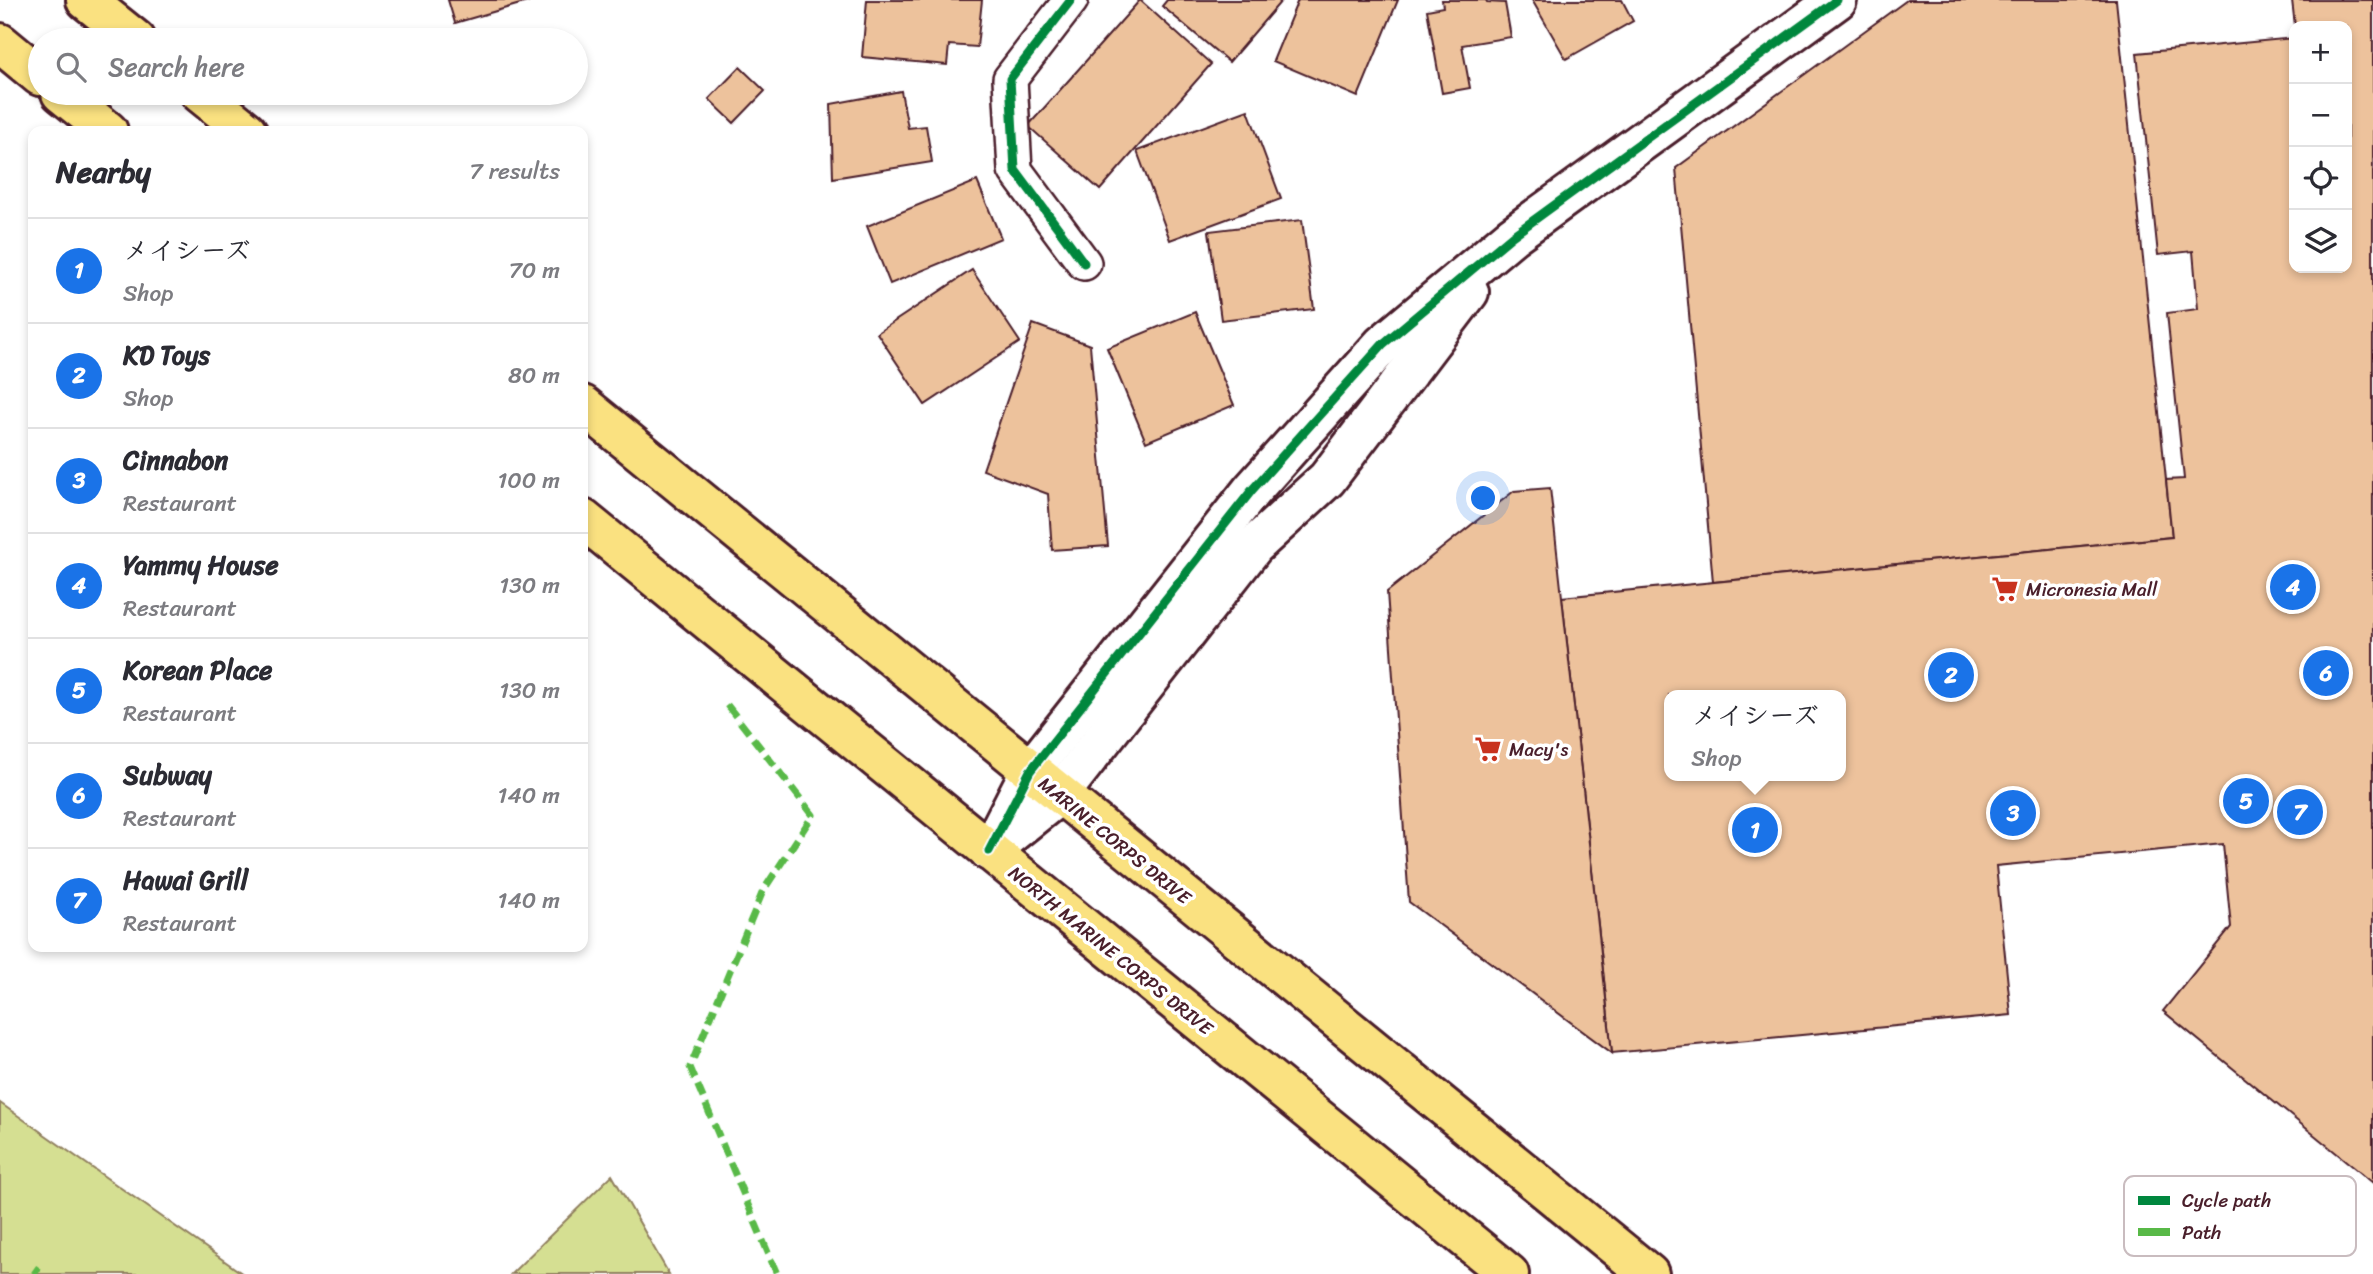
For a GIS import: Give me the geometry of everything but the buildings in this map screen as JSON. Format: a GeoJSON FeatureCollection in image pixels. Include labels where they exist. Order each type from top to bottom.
{"type":"FeatureCollection","features":[{"type":"Feature","properties":{"kind":"main road"},"geometry":{"type":"LineString","coordinates":[[86,0],[121,28]]}},
{"type":"Feature","properties":{"kind":"main road"},"geometry":{"type":"LineString","coordinates":[[0,43],[28,66]]}},
{"type":"Feature","properties":{"kind":"main road"},"geometry":{"type":"LineString","coordinates":[[76,105],[102,126]]}},
{"type":"Feature","properties":{"kind":"main road"},"geometry":{"type":"LineString","coordinates":[[215,105],[241,126]]}},
{"type":"Feature","properties":{"kind":"main road","name":"MARINE CORPS DRIVE"},"geometry":{"type":"LineString","coordinates":[[588,409],[1649,1274]]}},
{"type":"Feature","properties":{"kind":"main road","name":"NORTH MARINE CORPS DRIVE"},"geometry":{"type":"LineString","coordinates":[[588,523],[1509,1274]]}},
{"type":"Feature","properties":{"kind":"street"},"geometry":{"type":"LineString","coordinates":[[1071,0],[1010,79],[1015,170],[1084,263]]}},
{"type":"Feature","properties":{"kind":"street"},"geometry":{"type":"LineString","coordinates":[[989,851],[1030,771],[1252,490],[1374,355],[1511,236],[1837,0]]}},
{"type":"Feature","properties":{"kind":"street"},"geometry":{"type":"LineString","coordinates":[[989,851],[1059,795],[1254,546],[1327,479],[1511,236]]}},
{"type":"Feature","properties":{"kind":"green space"},"geometry":{"type":"Polygon","coordinates":[[[0,1103],[243,1274],[0,1274],[0,1103]]]}},
{"type":"Feature","properties":{"kind":"green space"},"geometry":{"type":"Polygon","coordinates":[[[612,1175],[669,1274],[511,1274],[612,1175]]]}},
{"type":"Feature","properties":{"kind":"marked path"},"geometry":{"type":"LineString","coordinates":[[727,705],[813,815],[763,891],[690,1067],[777,1274]]}},
{"type":"Feature","properties":{"kind":"marked path"},"geometry":{"type":"LineString","coordinates":[[34,1274],[39,1267]]}},
{"type":"Feature","properties":{"kind":"cycle path"},"geometry":{"type":"LineString","coordinates":[[1071,0],[1010,79],[1015,170],[1084,263]]}},
{"type":"Feature","properties":{"kind":"cycle path"},"geometry":{"type":"LineString","coordinates":[[989,851],[1030,771],[1252,490],[1383,344],[1512,236],[1837,0]]}},
{"type":"Feature","properties":{"kind":"place","name":"Yammy House"},"geometry":{"type":"Point","coordinates":[2293,587]}},
{"type":"Feature","properties":{"kind":"place","name":"Micronesia Mall"},"geometry":{"type":"Point","coordinates":[2005,589]}},
{"type":"Feature","properties":{"kind":"place","name":"Subway"},"geometry":{"type":"Point","coordinates":[2326,673]}},
{"type":"Feature","properties":{"kind":"place","name":"KD Toys"},"geometry":{"type":"Point","coordinates":[1951,675]}},
{"type":"Feature","properties":{"kind":"place","name":"Macy's"},"geometry":{"type":"Point","coordinates":[1488,749]}},
{"type":"Feature","properties":{"kind":"place","name":"Korean Place"},"geometry":{"type":"Point","coordinates":[2246,801]}},
{"type":"Feature","properties":{"kind":"place","name":"Hawai Grill"},"geometry":{"type":"Point","coordinates":[2300,812]}},
{"type":"Feature","properties":{"kind":"place","name":"Cinnabon"},"geometry":{"type":"Point","coordinates":[2013,813]}},
{"type":"Feature","properties":{"kind":"place","name":"メイシーズ"},"geometry":{"type":"Point","coordinates":[1755,830]}}]}
